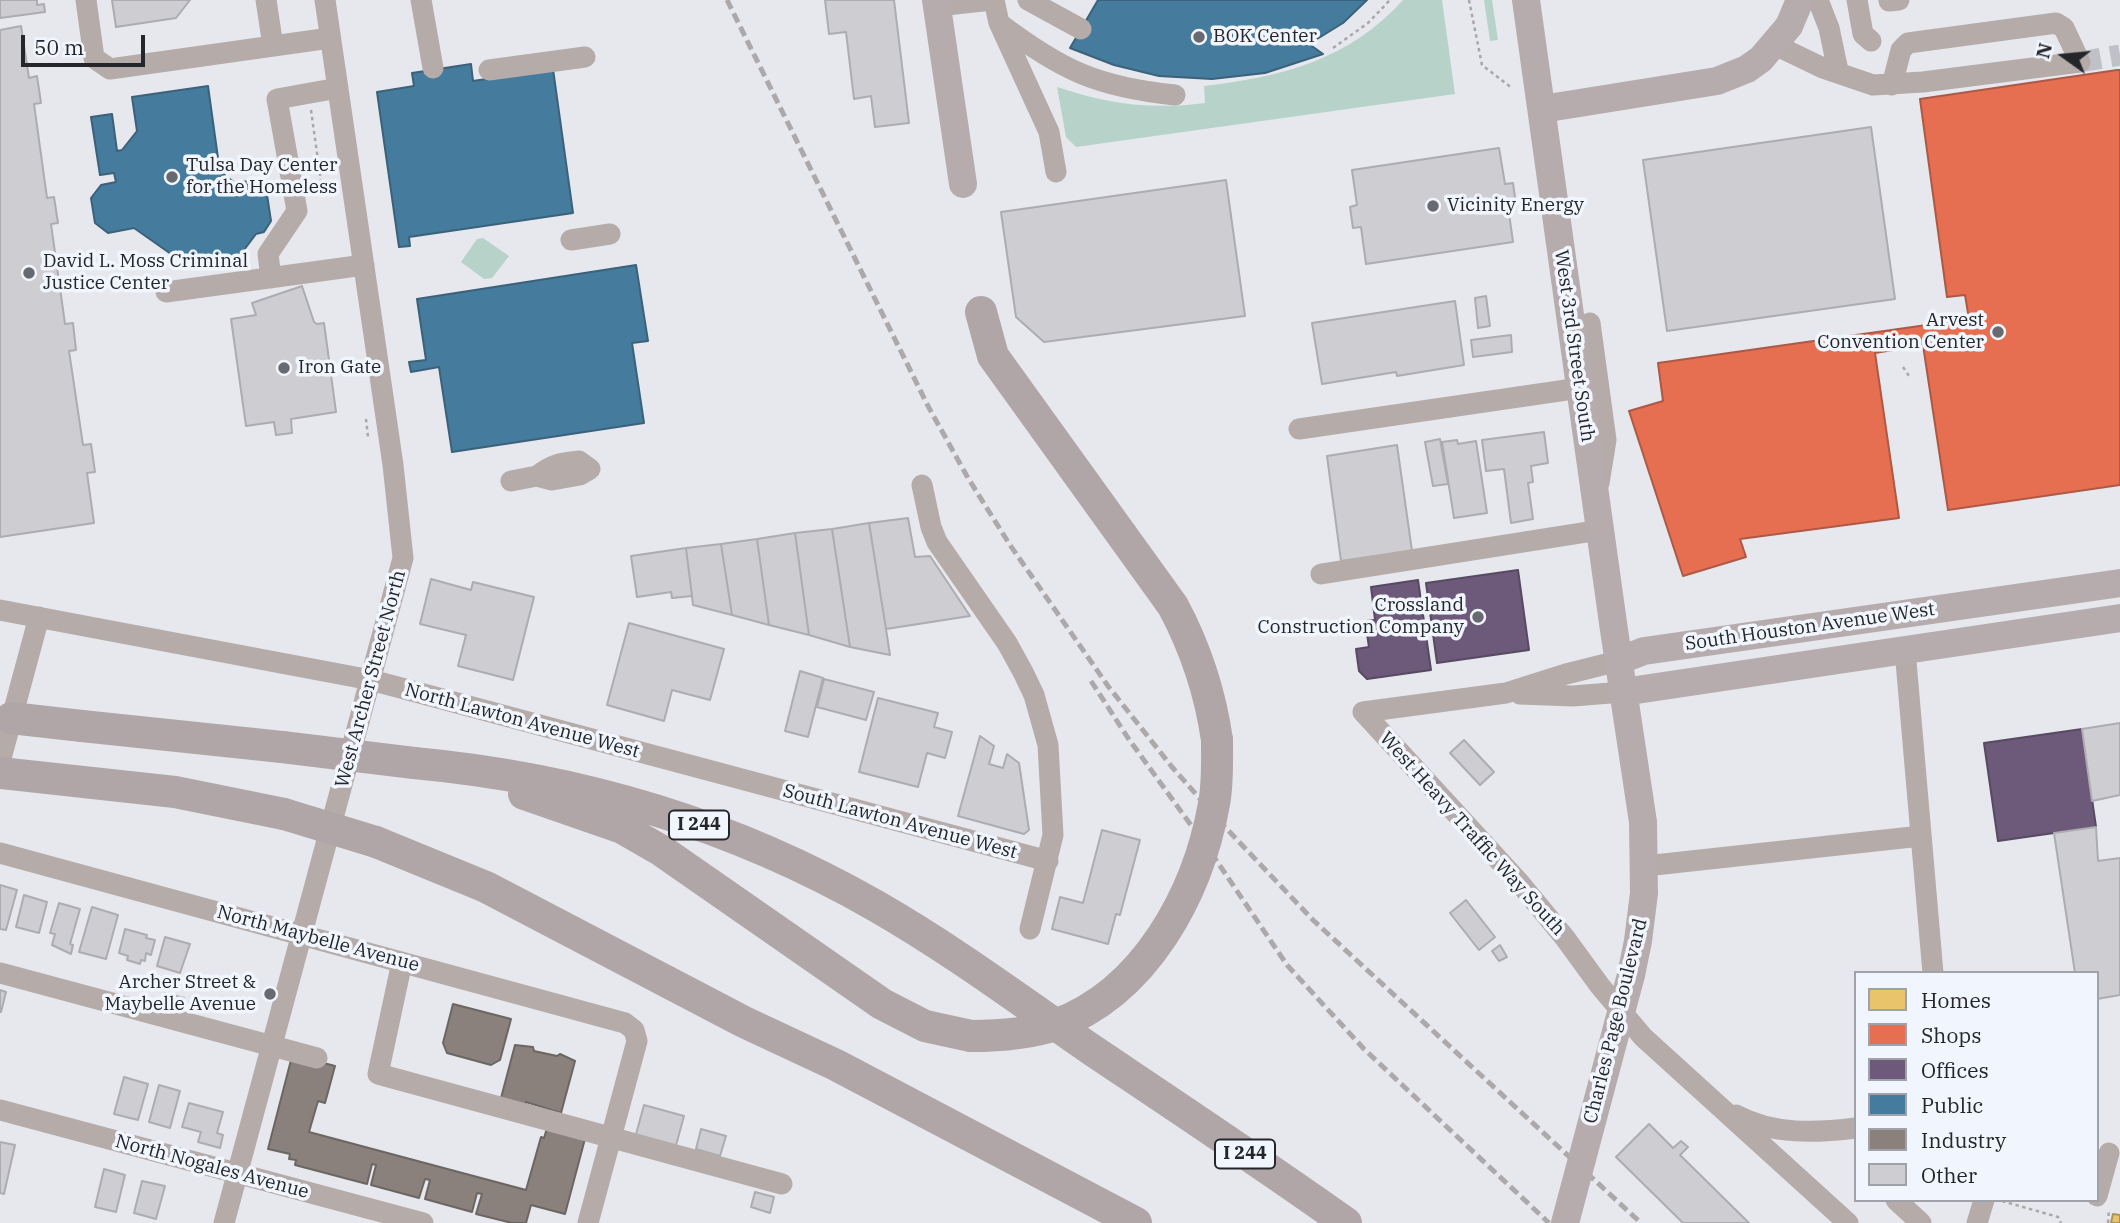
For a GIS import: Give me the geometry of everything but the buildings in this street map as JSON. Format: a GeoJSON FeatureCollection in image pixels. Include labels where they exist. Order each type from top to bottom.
{"type":"FeatureCollection","features":[{"type":"Feature","properties":{"kind":"highway"},"geometry":{"type":"LineString","coordinates":[[446,766],[622,828],[662,851],[882,1004],[925,1026],[971,1036],[1023,1032],[1056,1024],[1105,997],[1144,960],[1163,935],[1198,870],[1215,801],[1217,740],[1212,705],[1203,671],[1173,606],[993,356],[981,312]]}},
{"type":"Feature","properties":{"kind":"highway","name":"I 244"},"geometry":{"type":"LineString","coordinates":[[0,716],[446,766],[545,781],[651,808],[749,843],[836,884],[932,941],[1346,1223]]}},
{"type":"Feature","properties":{"kind":"highway"},"geometry":{"type":"LineString","coordinates":[[7,770],[175,792],[284,814],[376,842],[486,887],[744,1022],[836,1065],[1136,1223]]}},
{"type":"Feature","properties":{"kind":"main road","name":"West 3rd Street South"},"geometry":{"type":"LineString","coordinates":[[1526,0],[1551,107],[1565,286],[1623,692]]}},
{"type":"Feature","properties":{"kind":"main road"},"geometry":{"type":"LineString","coordinates":[[1551,107],[1717,81],[1747,69],[1761,59],[1789,26],[1800,0]]}},
{"type":"Feature","properties":{"kind":"main road"},"geometry":{"type":"LineString","coordinates":[[936,3],[963,184]]}},
{"type":"Feature","properties":{"kind":"main road","name":"South Houston Avenue West"},"geometry":{"type":"LineString","coordinates":[[1618,661],[1653,650],[2120,583]]}},
{"type":"Feature","properties":{"kind":"main road","name":"South Houston Avenue West"},"geometry":{"type":"LineString","coordinates":[[1623,692],[2120,618]]}},
{"type":"Feature","properties":{"kind":"main road","name":"Charles Page Boulevard"},"geometry":{"type":"LineString","coordinates":[[1565,1223],[1631,975],[1642,919],[1645,866],[1643,822],[1623,692]]}},
{"type":"Feature","properties":{"kind":"street"},"geometry":{"type":"LineString","coordinates":[[86,0],[94,58],[110,69],[330,38]]}},
{"type":"Feature","properties":{"kind":"street"},"geometry":{"type":"LineString","coordinates":[[266,0],[273,46]]}},
{"type":"Feature","properties":{"kind":"street","name":"West Archer Street North"},"geometry":{"type":"LineString","coordinates":[[224,1223],[403,558],[364,265],[324,0]]}},
{"type":"Feature","properties":{"kind":"street"},"geometry":{"type":"LineString","coordinates":[[421,0],[433,68]]}},
{"type":"Feature","properties":{"kind":"street"},"geometry":{"type":"LineString","coordinates":[[936,3],[993,0],[999,23],[1049,132],[1056,172]]}},
{"type":"Feature","properties":{"kind":"street"},"geometry":{"type":"LineString","coordinates":[[1028,0],[1081,29]]}},
{"type":"Feature","properties":{"kind":"street"},"geometry":{"type":"LineString","coordinates":[[1818,0],[1829,28],[1838,71]]}},
{"type":"Feature","properties":{"kind":"street"},"geometry":{"type":"LineString","coordinates":[[1857,0],[1863,34],[1871,41]]}},
{"type":"Feature","properties":{"kind":"street"},"geometry":{"type":"LineString","coordinates":[[999,23],[1064,67],[1099,82],[1135,91],[1175,94]]}},
{"type":"Feature","properties":{"kind":"street"},"geometry":{"type":"LineString","coordinates":[[1773,44],[1823,68],[1873,85],[1892,85],[1923,82],[2080,62],[2064,27],[2056,23],[1908,43],[1902,50],[1892,85]]}},
{"type":"Feature","properties":{"kind":"street"},"geometry":{"type":"LineString","coordinates":[[489,70],[585,57]]}},
{"type":"Feature","properties":{"kind":"street"},"geometry":{"type":"LineString","coordinates":[[271,278],[268,254],[297,211],[277,99],[338,88]]}},
{"type":"Feature","properties":{"kind":"street"},"geometry":{"type":"LineString","coordinates":[[571,240],[610,234]]}},
{"type":"Feature","properties":{"kind":"street"},"geometry":{"type":"LineString","coordinates":[[166,292],[364,265]]}},
{"type":"Feature","properties":{"kind":"street","name":"West 3rd Street South"},"geometry":{"type":"LineString","coordinates":[[1590,323],[1606,440],[1596,500]]}},
{"type":"Feature","properties":{"kind":"street"},"geometry":{"type":"LineString","coordinates":[[1299,429],[1580,388]]}},
{"type":"Feature","properties":{"kind":"street"},"geometry":{"type":"LineString","coordinates":[[511,481],[537,476]]}},
{"type":"Feature","properties":{"kind":"street"},"geometry":{"type":"LineString","coordinates":[[922,485],[929,520],[937,541],[1007,643],[1034,695],[1048,745],[1053,835],[1030,929]]}},
{"type":"Feature","properties":{"kind":"street"},"geometry":{"type":"LineString","coordinates":[[1321,574],[1600,530]]}},
{"type":"Feature","properties":{"kind":"street","name":"North Lawton Avenue West"},"geometry":{"type":"LineString","coordinates":[[0,610],[371,680],[753,783]]}},
{"type":"Feature","properties":{"kind":"street"},"geometry":{"type":"LineString","coordinates":[[7,770],[39,617]]}},
{"type":"Feature","properties":{"kind":"street"},"geometry":{"type":"LineString","coordinates":[[1905,650],[1933,971]]}},
{"type":"Feature","properties":{"kind":"street","name":"South Houston Avenue West"},"geometry":{"type":"LineString","coordinates":[[1363,712],[1506,693],[1618,661]]}},
{"type":"Feature","properties":{"kind":"street","name":"South Houston Avenue West"},"geometry":{"type":"LineString","coordinates":[[1506,693],[1573,696],[1623,692]]}},
{"type":"Feature","properties":{"kind":"street","name":"West Heavy Traffic Way South"},"geometry":{"type":"LineString","coordinates":[[1363,712],[1518,881],[1643,1037],[1848,1223]]}},
{"type":"Feature","properties":{"kind":"street","name":"South Lawton Avenue West"},"geometry":{"type":"LineString","coordinates":[[753,783],[1048,861]]}},
{"type":"Feature","properties":{"kind":"street"},"geometry":{"type":"LineString","coordinates":[[1645,866],[1921,836]]}},
{"type":"Feature","properties":{"kind":"street","name":"North Maybelle Avenue"},"geometry":{"type":"LineString","coordinates":[[0,853],[625,1023],[634,1030],[637,1045],[611,1138]]}},
{"type":"Feature","properties":{"kind":"street"},"geometry":{"type":"LineString","coordinates":[[402,962],[378,1074],[782,1184]]}},
{"type":"Feature","properties":{"kind":"street"},"geometry":{"type":"LineString","coordinates":[[0,974],[317,1058]]}},
{"type":"Feature","properties":{"kind":"street"},"geometry":{"type":"LineString","coordinates":[[1719,1106],[1745,1120],[1779,1129],[1798,1132],[1854,1128]]}},
{"type":"Feature","properties":{"kind":"street","name":"North Nogales Avenue"},"geometry":{"type":"LineString","coordinates":[[0,1110],[423,1223]]}},
{"type":"Feature","properties":{"kind":"street"},"geometry":{"type":"LineString","coordinates":[[588,1223],[611,1138]]}},
{"type":"Feature","properties":{"kind":"street"},"geometry":{"type":"LineString","coordinates":[[2099,1180],[2109,1152]]}},
{"type":"Feature","properties":{"kind":"street"},"geometry":{"type":"LineString","coordinates":[[1898,1202],[1921,1223]]}},
{"type":"Feature","properties":{"kind":"street"},"geometry":{"type":"LineString","coordinates":[[1977,1223],[1983,1202]]}},
{"type":"Feature","properties":{"kind":"path"},"geometry":{"type":"LineString","coordinates":[[1333,48],[1368,23],[1390,0]]}},
{"type":"Feature","properties":{"kind":"path"},"geometry":{"type":"LineString","coordinates":[[1469,0],[1482,65],[1513,88]]}},
{"type":"Feature","properties":{"kind":"path"},"geometry":{"type":"LineString","coordinates":[[294,194],[322,189],[310,104]]}},
{"type":"Feature","properties":{"kind":"path"},"geometry":{"type":"LineString","coordinates":[[1903,367],[1909,376]]}},
{"type":"Feature","properties":{"kind":"path"},"geometry":{"type":"LineString","coordinates":[[2006,1202],[2058,1217],[2060,1223]]}},
{"type":"Feature","properties":{"kind":"green space"},"geometry":{"type":"Polygon","coordinates":[[[1403,0],[1442,0],[1455,94],[1076,147],[1066,137],[1057,87],[1094,98],[1130,104],[1166,106],[1205,103],[1204,86],[1287,71],[1312,62],[1360,37],[1382,21],[1403,0]]]}},
{"type":"Feature","properties":{"kind":"green space"},"geometry":{"type":"Polygon","coordinates":[[[1484,0],[1492,0],[1498,40],[1490,41],[1484,0]]]}},
{"type":"Feature","properties":{"kind":"green space"},"geometry":{"type":"Polygon","coordinates":[[[483,238],[509,256],[492,278],[484,279],[461,262],[477,239],[483,238]]]}},
{"type":"Feature","properties":{"kind":"tunnel"},"geometry":{"type":"LineString","coordinates":[[2080,62],[2120,55]]}},
{"type":"Feature","properties":{"kind":"railway"},"geometry":{"type":"LineString","coordinates":[[727,0],[928,406],[968,478],[1010,545],[1108,686],[1172,767],[1313,920],[1641,1223]]}},
{"type":"Feature","properties":{"kind":"railway"},"geometry":{"type":"LineString","coordinates":[[1091,681],[1287,965],[1364,1049],[1549,1223]]}},
{"type":"Feature","properties":{"kind":"place","name":"BOK Center"},"geometry":{"type":"Point","coordinates":[1199,37]}},
{"type":"Feature","properties":{"kind":"place","name":"Tulsa Day Center for the Homeless"},"geometry":{"type":"Point","coordinates":[172,177]}},
{"type":"Feature","properties":{"kind":"place","name":"Vicinity Energy"},"geometry":{"type":"Point","coordinates":[1433,206]}},
{"type":"Feature","properties":{"kind":"place","name":"David L. Moss Criminal Justice Center"},"geometry":{"type":"Point","coordinates":[29,273]}},
{"type":"Feature","properties":{"kind":"place","name":"Arvest Convention Center"},"geometry":{"type":"Point","coordinates":[1998,332]}},
{"type":"Feature","properties":{"kind":"place","name":"Iron Gate"},"geometry":{"type":"Point","coordinates":[284,368]}},
{"type":"Feature","properties":{"kind":"place","name":"Crossland Construction Company"},"geometry":{"type":"Point","coordinates":[1478,617]}},
{"type":"Feature","properties":{"kind":"place","name":"Archer Street & Maybelle Avenue"},"geometry":{"type":"Point","coordinates":[270,994]}}]}
